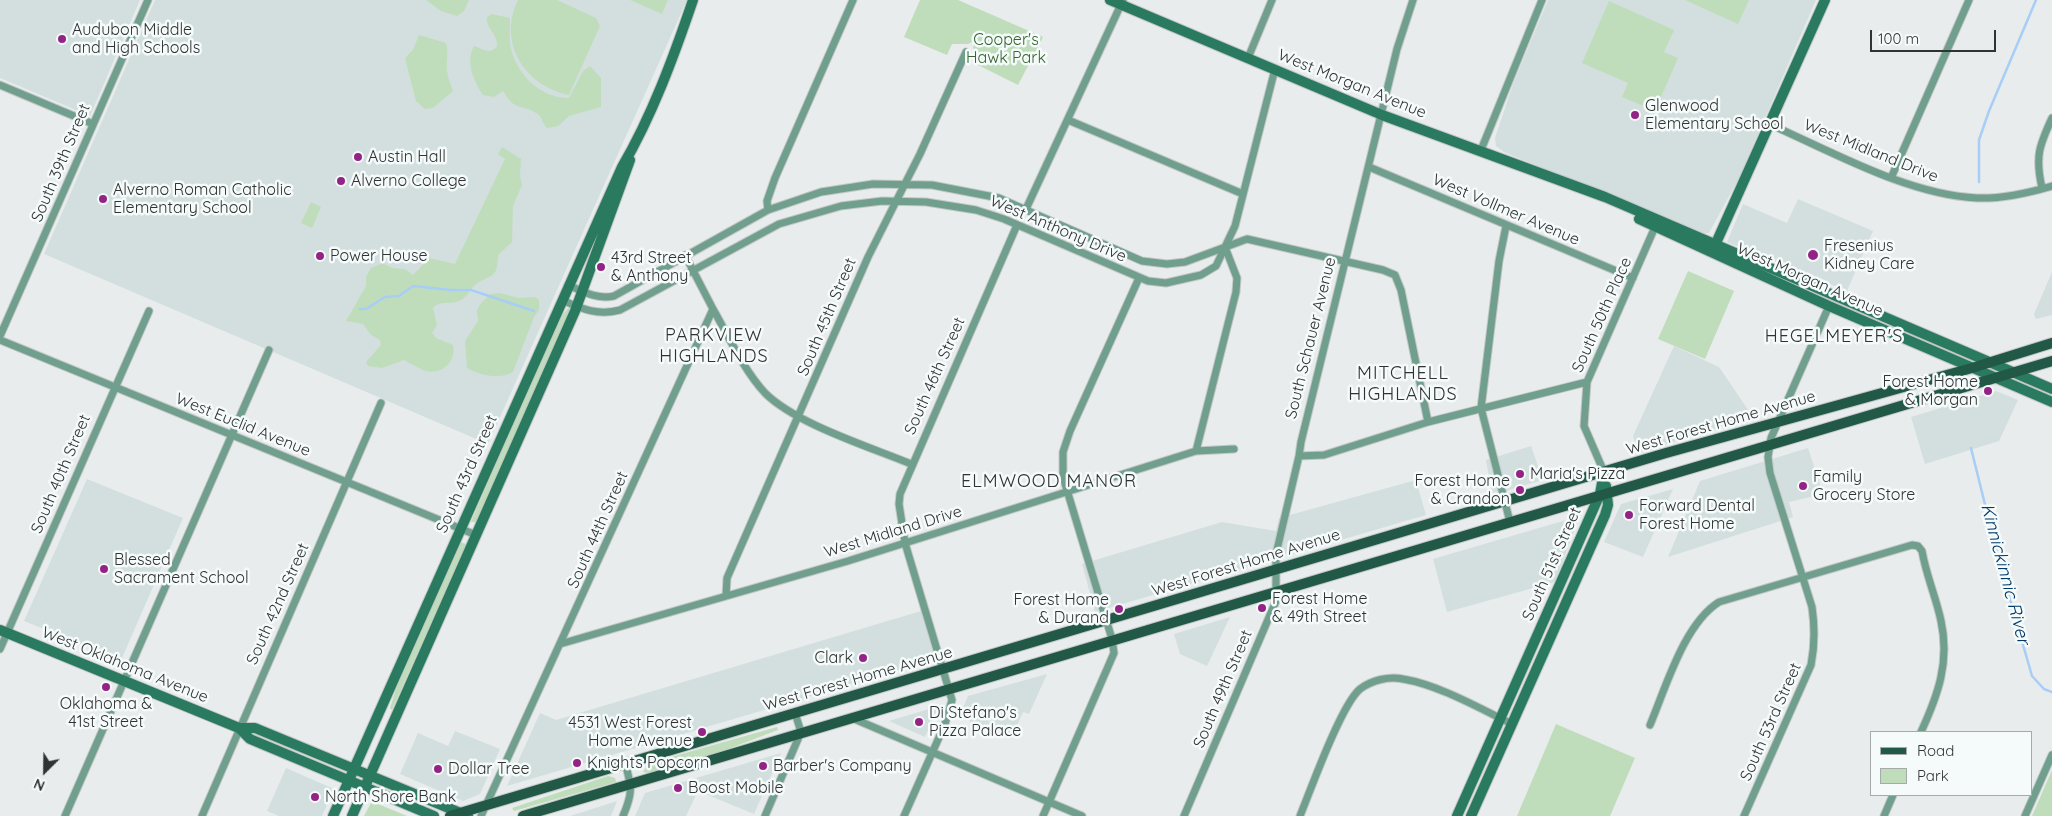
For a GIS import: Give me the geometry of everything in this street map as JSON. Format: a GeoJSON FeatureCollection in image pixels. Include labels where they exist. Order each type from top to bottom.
{"type":"FeatureCollection","features":[{"type":"Feature","properties":{"kind":"main road","name":"West Forest Home Avenue"},"geometry":{"type":"LineString","coordinates":[[524,816],[631,786],[801,732],[949,689],[1276,570],[1504,501],[1972,368],[2052,343]]}},
{"type":"Feature","properties":{"kind":"main road","name":"West Forest Home Avenue"},"geometry":{"type":"LineString","coordinates":[[450,816],[465,814],[625,763],[796,713],[1109,630],[1278,591],[2052,361]]}},
{"type":"Feature","properties":{"kind":"street","name":"South 39th Street"},"geometry":{"type":"LineString","coordinates":[[0,338],[148,0]]}},
{"type":"Feature","properties":{"kind":"street","name":"South 43rd Street"},"geometry":{"type":"LineString","coordinates":[[333,816],[568,285],[622,167],[634,147],[694,0]]}},
{"type":"Feature","properties":{"kind":"street","name":"South 43rd Street"},"geometry":{"type":"LineString","coordinates":[[679,40],[701,0]]}},
{"type":"Feature","properties":{"kind":"street"},"geometry":{"type":"LineString","coordinates":[[768,210],[767,201],[775,178],[853,0]]}},
{"type":"Feature","properties":{"kind":"street","name":"West Morgan Avenue"},"geometry":{"type":"LineString","coordinates":[[1110,0],[1122,2],[1382,115],[1605,197],[1829,306],[2052,402]]}},
{"type":"Feature","properties":{"kind":"street"},"geometry":{"type":"LineString","coordinates":[[1248,58],[1272,0]]}},
{"type":"Feature","properties":{"kind":"street","name":"South Schauer Avenue"},"geometry":{"type":"LineString","coordinates":[[1276,570],[1276,554],[1344,261],[1397,49],[1413,0]]}},
{"type":"Feature","properties":{"kind":"street"},"geometry":{"type":"LineString","coordinates":[[1481,150],[1542,0]]}},
{"type":"Feature","properties":{"kind":"street"},"geometry":{"type":"LineString","coordinates":[[1714,249],[1825,0]]}},
{"type":"Feature","properties":{"kind":"street"},"geometry":{"type":"LineString","coordinates":[[1891,178],[1969,0]]}},
{"type":"Feature","properties":{"kind":"street"},"geometry":{"type":"LineString","coordinates":[[1026,209],[1122,2]]}},
{"type":"Feature","properties":{"kind":"street","name":"South 45th Street"},"geometry":{"type":"LineString","coordinates":[[726,596],[727,578],[868,257],[966,52]]}},
{"type":"Feature","properties":{"kind":"street"},"geometry":{"type":"LineString","coordinates":[[1196,451],[1237,282],[1225,246],[1235,226],[1275,70]]}},
{"type":"Feature","properties":{"kind":"street"},"geometry":{"type":"LineString","coordinates":[[0,85],[93,124]]}},
{"type":"Feature","properties":{"kind":"street"},"geometry":{"type":"LineString","coordinates":[[2042,188],[2037,158],[2052,118]]}},
{"type":"Feature","properties":{"kind":"street"},"geometry":{"type":"LineString","coordinates":[[1068,120],[1244,194]]}},
{"type":"Feature","properties":{"kind":"street","name":"West Midland Drive"},"geometry":{"type":"LineString","coordinates":[[1769,124],[1891,178],[1916,188],[1943,194],[1977,198],[2009,197],[2052,186]]}},
{"type":"Feature","properties":{"kind":"street","name":"South 43rd Street"},"geometry":{"type":"LineString","coordinates":[[352,816],[577,306],[628,170],[634,147]]}},
{"type":"Feature","properties":{"kind":"street","name":"West Vollmer Avenue"},"geometry":{"type":"LineString","coordinates":[[1369,167],[1633,278]]}},
{"type":"Feature","properties":{"kind":"street","name":"West Anthony Drive"},"geometry":{"type":"LineString","coordinates":[[568,285],[604,298],[614,296],[768,210],[798,199],[844,188],[905,183],[968,191],[999,198],[1142,261],[1155,264],[1185,262],[1247,239],[1383,270],[1395,275],[1401,290],[1428,422]]}},
{"type":"Feature","properties":{"kind":"street","name":"West Morgan Avenue"},"geometry":{"type":"LineString","coordinates":[[1585,191],[1655,227],[1830,295],[2052,389]]}},
{"type":"Feature","properties":{"kind":"street","name":"West Anthony Drive"},"geometry":{"type":"LineString","coordinates":[[562,300],[600,313],[620,310],[788,221],[841,206],[896,201],[926,202],[964,207],[1017,225],[1139,278],[1166,282],[1201,275],[1216,266],[1225,246]]}},
{"type":"Feature","properties":{"kind":"street","name":"South 46th Street"},"geometry":{"type":"LineString","coordinates":[[949,689],[906,543],[899,504],[903,484],[1017,225]]}},
{"type":"Feature","properties":{"kind":"street"},"geometry":{"type":"LineString","coordinates":[[1506,226],[1499,262],[1481,408],[1510,522]]}},
{"type":"Feature","properties":{"kind":"street","name":"South 50th Place"},"geometry":{"type":"LineString","coordinates":[[1604,472],[1584,426],[1587,382],[1655,227]]}},
{"type":"Feature","properties":{"kind":"street"},"geometry":{"type":"LineString","coordinates":[[685,255],[751,376],[771,397],[799,417],[912,464]]}},
{"type":"Feature","properties":{"kind":"street"},"geometry":{"type":"LineString","coordinates":[[1043,816],[1114,653],[1109,630],[1067,493],[1062,466],[1065,444],[1139,278]]}},
{"type":"Feature","properties":{"kind":"street"},"geometry":{"type":"LineString","coordinates":[[1769,446],[1829,306],[1830,295]]}},
{"type":"Feature","properties":{"kind":"street","name":"South 44th Street"},"geometry":{"type":"LineString","coordinates":[[481,816],[713,309]]}},
{"type":"Feature","properties":{"kind":"street","name":"South 40th Street"},"geometry":{"type":"LineString","coordinates":[[0,649],[4,631],[149,311]]}},
{"type":"Feature","properties":{"kind":"street","name":"West Euclid Avenue"},"geometry":{"type":"LineString","coordinates":[[0,338],[114,388],[476,535]]}},
{"type":"Feature","properties":{"kind":"street"},"geometry":{"type":"LineString","coordinates":[[65,816],[269,350]]}},
{"type":"Feature","properties":{"kind":"street"},"geometry":{"type":"LineString","coordinates":[[1300,456],[1324,455],[1428,422],[1587,382]]}},
{"type":"Feature","properties":{"kind":"street","name":"South 42nd Street"},"geometry":{"type":"LineString","coordinates":[[202,816],[381,403]]}},
{"type":"Feature","properties":{"kind":"street","name":"South 53rd Street"},"geometry":{"type":"LineString","coordinates":[[1744,816],[1811,665],[1815,629],[1812,607],[1770,474],[1769,446]]}},
{"type":"Feature","properties":{"kind":"street","name":"West Midland Drive"},"geometry":{"type":"LineString","coordinates":[[560,644],[906,543],[1196,451],[1234,449]]}},
{"type":"Feature","properties":{"kind":"street","name":"South 51st Street"},"geometry":{"type":"LineString","coordinates":[[1457,816],[1603,493],[1604,472]]}},
{"type":"Feature","properties":{"kind":"street","name":"South 51st Street"},"geometry":{"type":"LineString","coordinates":[[1472,816],[1605,515],[1608,505],[1603,493]]}},
{"type":"Feature","properties":{"kind":"street"},"geometry":{"type":"LineString","coordinates":[[1650,725],[1692,629],[1702,616],[1719,602],[1906,546],[1918,546],[1922,551],[1941,621],[1945,649],[1943,675],[1936,699],[1921,731]]}},
{"type":"Feature","properties":{"kind":"street","name":"South 49th Street"},"geometry":{"type":"LineString","coordinates":[[1184,816],[1276,601],[1278,591],[1276,570]]}},
{"type":"Feature","properties":{"kind":"street","name":"West Oklahoma Avenue"},"geometry":{"type":"LineString","coordinates":[[4,631],[239,728],[250,739],[434,816]]}},
{"type":"Feature","properties":{"kind":"street"},"geometry":{"type":"LineString","coordinates":[[1300,816],[1345,711],[1359,690],[1378,679],[1401,678],[1422,684],[1512,724]]}},
{"type":"Feature","properties":{"kind":"street"},"geometry":{"type":"LineString","coordinates":[[904,816],[950,710],[952,700],[949,689]]}},
{"type":"Feature","properties":{"kind":"street"},"geometry":{"type":"LineString","coordinates":[[765,816],[801,732],[796,713]]}},
{"type":"Feature","properties":{"kind":"street"},"geometry":{"type":"LineString","coordinates":[[852,718],[1082,816]]}},
{"type":"Feature","properties":{"kind":"street","name":"West Oklahoma Avenue"},"geometry":{"type":"LineString","coordinates":[[239,728],[255,728],[465,814]]}},
{"type":"Feature","properties":{"kind":"street"},"geometry":{"type":"LineString","coordinates":[[2025,816],[2052,755]]}},
{"type":"Feature","properties":{"kind":"street"},"geometry":{"type":"LineString","coordinates":[[623,816],[631,798],[631,786],[625,763]]}},
{"type":"Feature","properties":{"kind":"street"},"geometry":{"type":"LineString","coordinates":[[1884,816],[1894,796]]}},
{"type":"Feature","properties":{"kind":"shaded area","name":"Audubon Middle and High Schools"},"geometry":{"type":"Polygon","coordinates":[[[0,0],[140,0],[90,116],[0,78],[0,0]]]}},
{"type":"Feature","properties":{"kind":"shaded area","name":"Alverno College"},"geometry":{"type":"Polygon","coordinates":[[[155,0],[687,0],[488,444],[44,254],[155,0]]]}},
{"type":"Feature","properties":{"kind":"shaded area","name":"Glenwood Elementary School"},"geometry":{"type":"Polygon","coordinates":[[[1548,0],[1816,0],[1739,178],[1709,233],[1702,234],[1504,152],[1496,146],[1495,138],[1513,84],[1548,0]]]}},
{"type":"Feature","properties":{"kind":"shaded area"},"geometry":{"type":"Polygon","coordinates":[[[1798,199],[1873,231],[1847,291],[1727,242],[1743,204],[1787,223],[1798,199]]]}},
{"type":"Feature","properties":{"kind":"shaded area"},"geometry":{"type":"Polygon","coordinates":[[[2052,272],[2052,315],[2036,319],[2034,314],[2052,272]]]}},
{"type":"Feature","properties":{"kind":"shaded area"},"geometry":{"type":"Polygon","coordinates":[[[1674,346],[1719,367],[1753,417],[1638,453],[1633,436],[1674,346]]]}},
{"type":"Feature","properties":{"kind":"shaded area"},"geometry":{"type":"Polygon","coordinates":[[[1996,391],[2018,400],[1999,441],[1925,464],[1911,417],[1996,391]]]}},
{"type":"Feature","properties":{"kind":"shaded area"},"geometry":{"type":"Polygon","coordinates":[[[1531,446],[1543,480],[1492,495],[1486,460],[1531,446]]]}},
{"type":"Feature","properties":{"kind":"shaded area"},"geometry":{"type":"Polygon","coordinates":[[[1808,448],[1823,494],[1789,502],[1793,517],[1668,557],[1700,481],[1808,448]]]}},
{"type":"Feature","properties":{"kind":"shaded area","name":"Blessed Sacrament School"},"geometry":{"type":"Polygon","coordinates":[[[87,479],[183,518],[122,658],[118,659],[24,621],[87,479]]]}},
{"type":"Feature","properties":{"kind":"shaded area"},"geometry":{"type":"Polygon","coordinates":[[[1416,480],[1426,515],[1095,612],[1082,564],[1222,522],[1276,531],[1279,518],[1416,480]]]}},
{"type":"Feature","properties":{"kind":"shaded area"},"geometry":{"type":"Polygon","coordinates":[[[1673,489],[1643,557],[1604,542],[1621,504],[1673,489]]]}},
{"type":"Feature","properties":{"kind":"shaded area"},"geometry":{"type":"Polygon","coordinates":[[[1580,516],[1555,582],[1447,612],[1433,559],[1580,516]]]}},
{"type":"Feature","properties":{"kind":"shaded area"},"geometry":{"type":"Polygon","coordinates":[[[921,611],[933,651],[933,660],[507,786],[540,713],[556,720],[921,611]]]}},
{"type":"Feature","properties":{"kind":"shaded area"},"geometry":{"type":"Polygon","coordinates":[[[1230,617],[1207,666],[1180,654],[1174,634],[1230,617]]]}},
{"type":"Feature","properties":{"kind":"shaded area"},"geometry":{"type":"Polygon","coordinates":[[[1047,674],[1029,714],[1023,712],[1011,739],[959,717],[968,696],[1047,674]]]}},
{"type":"Feature","properties":{"kind":"shaded area"},"geometry":{"type":"Polygon","coordinates":[[[939,706],[925,737],[889,721],[939,706]]]}},
{"type":"Feature","properties":{"kind":"shaded area"},"geometry":{"type":"Polygon","coordinates":[[[455,731],[500,749],[480,794],[463,801],[400,774],[418,733],[448,746],[455,731]]]}},
{"type":"Feature","properties":{"kind":"shaded area"},"geometry":{"type":"Polygon","coordinates":[[[781,753],[754,814],[698,791],[686,816],[635,816],[645,793],[781,753]]]}},
{"type":"Feature","properties":{"kind":"shaded area"},"geometry":{"type":"Polygon","coordinates":[[[286,768],[334,789],[322,816],[279,816],[267,811],[286,768]]]}},
{"type":"Feature","properties":{"kind":"shaded area"},"geometry":{"type":"Polygon","coordinates":[[[617,801],[611,816],[570,816],[617,801]]]}},
{"type":"Feature","properties":{"kind":"green space"},"geometry":{"type":"Polygon","coordinates":[[[426,0],[469,0],[464,11],[457,16],[441,11],[426,0]]]}},
{"type":"Feature","properties":{"kind":"green space"},"geometry":{"type":"Polygon","coordinates":[[[518,0],[557,0],[596,18],[600,26],[569,95],[553,90],[540,82],[528,72],[519,60],[513,47],[511,32],[512,16],[518,0]]]}},
{"type":"Feature","properties":{"kind":"green space"},"geometry":{"type":"Polygon","coordinates":[[[630,0],[668,0],[662,14],[630,0]]]}},
{"type":"Feature","properties":{"kind":"green space","name":"Cooper's Hawk Park"},"geometry":{"type":"Polygon","coordinates":[[[920,0],[958,0],[1043,37],[1018,85],[978,65],[981,58],[973,48],[972,42],[968,44],[952,44],[947,55],[904,37],[920,0]]]}},
{"type":"Feature","properties":{"kind":"green space"},"geometry":{"type":"Polygon","coordinates":[[[1685,0],[1749,0],[1738,24],[1685,0]]]}},
{"type":"Feature","properties":{"kind":"green space"},"geometry":{"type":"Polygon","coordinates":[[[1609,1],[1674,30],[1664,52],[1678,58],[1655,111],[1622,97],[1628,83],[1582,63],[1609,1]]]}},
{"type":"Feature","properties":{"kind":"green space"},"geometry":{"type":"Polygon","coordinates":[[[492,14],[510,18],[511,49],[514,59],[532,84],[549,94],[569,98],[583,71],[590,66],[601,78],[601,107],[569,116],[558,126],[547,128],[538,114],[515,105],[507,98],[503,91],[494,97],[483,95],[474,78],[470,58],[474,46],[489,51],[497,47],[496,38],[487,21],[487,17],[492,14]]]}},
{"type":"Feature","properties":{"kind":"green space"},"geometry":{"type":"Polygon","coordinates":[[[419,35],[446,43],[447,46],[447,71],[453,91],[433,108],[425,109],[416,101],[405,58],[413,50],[419,35]]]}},
{"type":"Feature","properties":{"kind":"green space"},"geometry":{"type":"Polygon","coordinates":[[[502,147],[521,159],[520,176],[522,185],[513,206],[512,242],[498,255],[497,269],[493,275],[476,284],[462,300],[442,303],[433,308],[437,325],[432,333],[436,338],[453,345],[454,351],[450,362],[441,370],[429,372],[404,360],[382,368],[368,366],[366,362],[381,345],[380,340],[371,335],[363,324],[346,321],[366,286],[366,277],[371,268],[383,263],[392,268],[405,269],[413,275],[429,258],[455,264],[505,159],[498,154],[502,147]]]}},
{"type":"Feature","properties":{"kind":"green space"},"geometry":{"type":"Polygon","coordinates":[[[311,202],[321,207],[312,228],[301,223],[311,202]]]}},
{"type":"Feature","properties":{"kind":"green space"},"geometry":{"type":"Polygon","coordinates":[[[1688,271],[1734,291],[1705,359],[1658,339],[1688,271]]]}},
{"type":"Feature","properties":{"kind":"green space"},"geometry":{"type":"Polygon","coordinates":[[[500,293],[519,298],[535,297],[539,300],[539,310],[534,317],[513,372],[502,376],[490,376],[467,368],[465,341],[478,321],[477,310],[481,303],[491,294],[500,293]]]}},
{"type":"Feature","properties":{"kind":"green space"},"geometry":{"type":"Polygon","coordinates":[[[568,308],[570,309],[479,517],[476,522],[471,522],[558,320],[568,308]]]}},
{"type":"Feature","properties":{"kind":"green space"},"geometry":{"type":"Polygon","coordinates":[[[460,542],[466,544],[392,710],[390,708],[400,676],[460,542]]]}},
{"type":"Feature","properties":{"kind":"green space"},"geometry":{"type":"Polygon","coordinates":[[[1556,724],[1635,758],[1610,816],[1517,816],[1556,724]]]}},
{"type":"Feature","properties":{"kind":"green space"},"geometry":{"type":"Polygon","coordinates":[[[777,727],[778,730],[720,752],[649,773],[643,772],[647,766],[657,761],[777,727]]]}},
{"type":"Feature","properties":{"kind":"green space"},"geometry":{"type":"Polygon","coordinates":[[[2052,770],[2052,816],[2032,816],[2052,770]]]}},
{"type":"Feature","properties":{"kind":"green space"},"geometry":{"type":"Polygon","coordinates":[[[608,776],[615,778],[616,782],[514,811],[512,808],[608,776]]]}},
{"type":"Feature","properties":{"kind":"green space"},"geometry":{"type":"Polygon","coordinates":[[[371,803],[378,804],[407,816],[364,816],[371,803]]]}},
{"type":"Feature","properties":{"kind":"waterway","name":"Kinnickinnic River"},"geometry":{"type":"LineString","coordinates":[[1979,182],[1979,140],[1989,111],[2036,0]]}},
{"type":"Feature","properties":{"kind":"waterway"},"geometry":{"type":"LineString","coordinates":[[360,309],[366,309],[385,297],[399,296],[413,286],[471,290],[534,311]]}},
{"type":"Feature","properties":{"kind":"waterway","name":"Kinnickinnic River"},"geometry":{"type":"LineString","coordinates":[[1971,448],[1999,561],[2032,676],[2044,689],[2052,692]]}},
{"type":"Feature","properties":{"kind":"place","name":"Audubon Middle and High Schools"},"geometry":{"type":"Point","coordinates":[62,39]}},
{"type":"Feature","properties":{"kind":"place","name":"Glenwood Elementary School"},"geometry":{"type":"Point","coordinates":[1635,115]}},
{"type":"Feature","properties":{"kind":"place","name":"Austin Hall"},"geometry":{"type":"Point","coordinates":[358,157]}},
{"type":"Feature","properties":{"kind":"place","name":"Alverno College"},"geometry":{"type":"Point","coordinates":[341,181]}},
{"type":"Feature","properties":{"kind":"place","name":"Alverno Roman Catholic Elementary School"},"geometry":{"type":"Point","coordinates":[103,199]}},
{"type":"Feature","properties":{"kind":"place","name":"Fresenius Kidney Care"},"geometry":{"type":"Point","coordinates":[1813,255]}},
{"type":"Feature","properties":{"kind":"place","name":"Power House"},"geometry":{"type":"Point","coordinates":[320,256]}},
{"type":"Feature","properties":{"kind":"place","name":"43rd Street & Anthony"},"geometry":{"type":"Point","coordinates":[601,267]}},
{"type":"Feature","properties":{"kind":"place","name":"Forest Home & Morgan"},"geometry":{"type":"Point","coordinates":[1988,391]}},
{"type":"Feature","properties":{"kind":"place","name":"Maria's Pizza"},"geometry":{"type":"Point","coordinates":[1520,474]}},
{"type":"Feature","properties":{"kind":"place","name":"Family Grocery Store"},"geometry":{"type":"Point","coordinates":[1803,486]}},
{"type":"Feature","properties":{"kind":"place","name":"Forest Home & Crandon"},"geometry":{"type":"Point","coordinates":[1520,490]}},
{"type":"Feature","properties":{"kind":"place","name":"Forward Dental Forest Home"},"geometry":{"type":"Point","coordinates":[1629,515]}},
{"type":"Feature","properties":{"kind":"place","name":"Blessed Sacrament School"},"geometry":{"type":"Point","coordinates":[104,569]}},
{"type":"Feature","properties":{"kind":"place","name":"Forest Home & 49th Street"},"geometry":{"type":"Point","coordinates":[1262,608]}},
{"type":"Feature","properties":{"kind":"place","name":"Forest Home & Durand"},"geometry":{"type":"Point","coordinates":[1119,609]}},
{"type":"Feature","properties":{"kind":"place","name":"Clark"},"geometry":{"type":"Point","coordinates":[863,658]}},
{"type":"Feature","properties":{"kind":"place","name":"Oklahoma & 41st Street"},"geometry":{"type":"Point","coordinates":[106,687]}},
{"type":"Feature","properties":{"kind":"place","name":"Di Stefano's Pizza Palace"},"geometry":{"type":"Point","coordinates":[919,722]}},
{"type":"Feature","properties":{"kind":"place","name":"4531 West Forest Home Avenue"},"geometry":{"type":"Point","coordinates":[702,732]}},
{"type":"Feature","properties":{"kind":"place","name":"Knights Popcorn"},"geometry":{"type":"Point","coordinates":[577,763]}},
{"type":"Feature","properties":{"kind":"place","name":"Barber's Company"},"geometry":{"type":"Point","coordinates":[763,766]}},
{"type":"Feature","properties":{"kind":"place","name":"Dollar Tree"},"geometry":{"type":"Point","coordinates":[438,769]}},
{"type":"Feature","properties":{"kind":"place","name":"Boost Mobile"},"geometry":{"type":"Point","coordinates":[678,788]}},
{"type":"Feature","properties":{"kind":"place","name":"North Shore Bank"},"geometry":{"type":"Point","coordinates":[315,797]}},
{"type":"Feature","properties":{"kind":"district","name":"HEGELMEYER'S"},"geometry":{"type":"Point","coordinates":[1834,337]}},
{"type":"Feature","properties":{"kind":"district","name":"PARKVIEW HIGHLANDS"},"geometry":{"type":"Point","coordinates":[714,346]}},
{"type":"Feature","properties":{"kind":"district","name":"MITCHELL HIGHLANDS"},"geometry":{"type":"Point","coordinates":[1403,384]}},
{"type":"Feature","properties":{"kind":"district","name":"ELMWOOD MANOR"},"geometry":{"type":"Point","coordinates":[1049,482]}}]}
